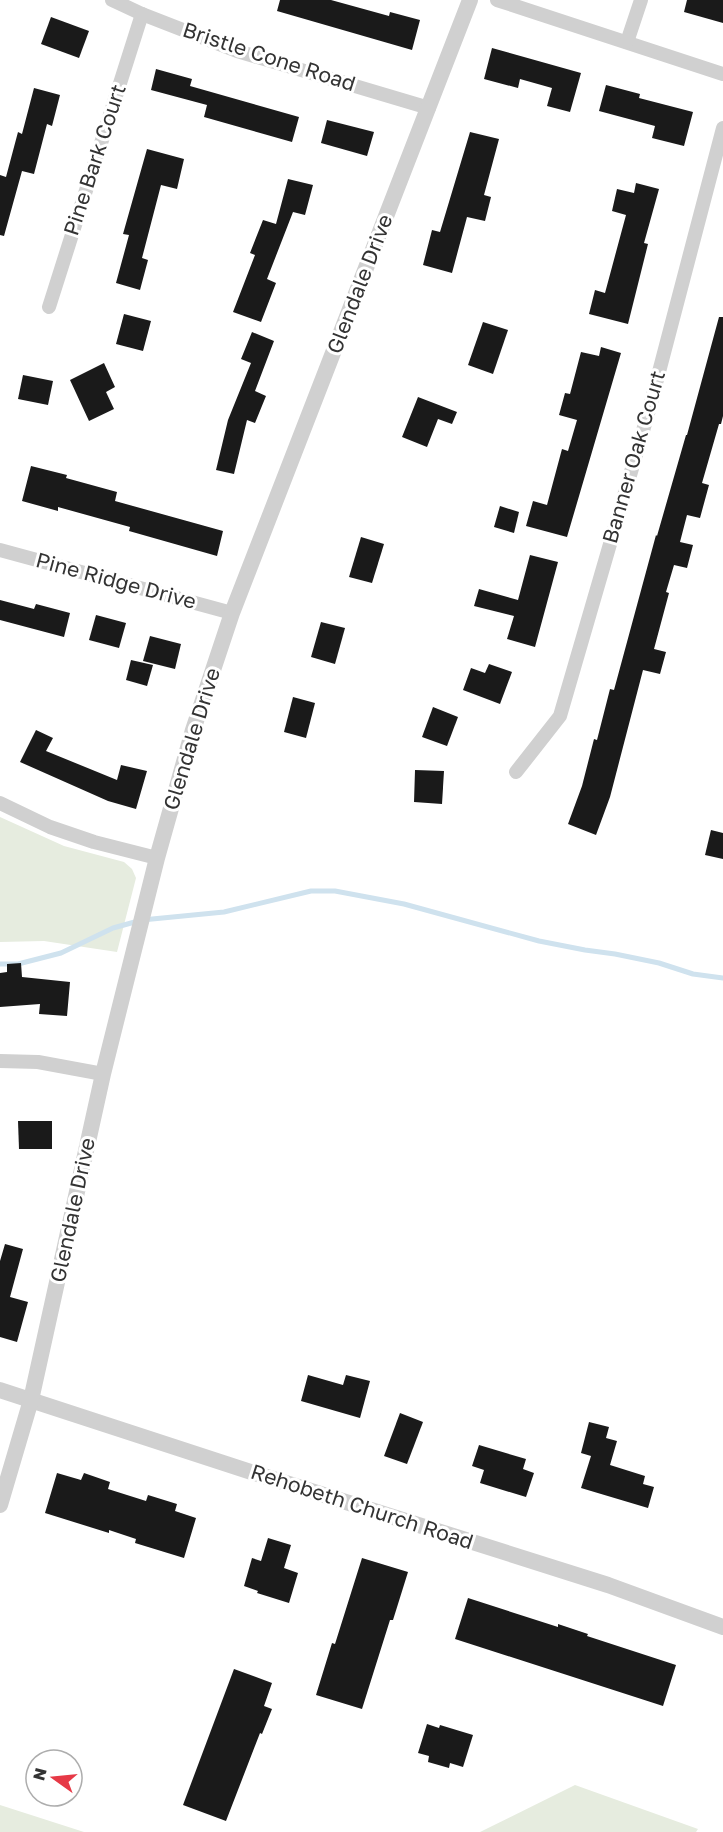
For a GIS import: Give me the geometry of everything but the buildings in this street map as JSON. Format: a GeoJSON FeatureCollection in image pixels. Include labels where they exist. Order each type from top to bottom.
{"type":"FeatureCollection","features":[{"type":"Feature","properties":{"kind":"street","name":"Bristle Cone Road"},"geometry":{"type":"LineString","coordinates":[[112,0],[237,51],[429,108]]}},
{"type":"Feature","properties":{"kind":"street","name":"Glendale Drive"},"geometry":{"type":"LineString","coordinates":[[0,1505],[31,1400],[103,1074],[157,858],[193,730],[232,613],[470,0]]}},
{"type":"Feature","properties":{"kind":"street"},"geometry":{"type":"LineString","coordinates":[[497,0],[723,74]]}},
{"type":"Feature","properties":{"kind":"street"},"geometry":{"type":"LineString","coordinates":[[627,42],[641,0]]}},
{"type":"Feature","properties":{"kind":"street","name":"Pine Bark Court"},"geometry":{"type":"LineString","coordinates":[[49,307],[142,14]]}},
{"type":"Feature","properties":{"kind":"street","name":"Banner Oak Court"},"geometry":{"type":"LineString","coordinates":[[516,772],[560,716],[649,410],[723,128]]}},
{"type":"Feature","properties":{"kind":"street","name":"Pine Ridge Drive"},"geometry":{"type":"LineString","coordinates":[[0,550],[232,613]]}},
{"type":"Feature","properties":{"kind":"street"},"geometry":{"type":"LineString","coordinates":[[0,803],[61,831],[94,843],[157,858]]}},
{"type":"Feature","properties":{"kind":"street"},"geometry":{"type":"LineString","coordinates":[[0,1061],[38,1062],[103,1074]]}},
{"type":"Feature","properties":{"kind":"street","name":"Rehobeth Church Road"},"geometry":{"type":"LineString","coordinates":[[0,1390],[608,1585],[723,1627]]}},
{"type":"Feature","properties":{"kind":"shaded area"},"geometry":{"type":"Polygon","coordinates":[[[0,817],[64,846],[124,862],[132,869],[136,878],[117,952],[44,941],[0,942],[0,817]]]}},
{"type":"Feature","properties":{"kind":"shaded area"},"geometry":{"type":"Polygon","coordinates":[[[575,1785],[698,1829],[696,1832],[480,1832],[575,1785]]]}},
{"type":"Feature","properties":{"kind":"shaded area"},"geometry":{"type":"Polygon","coordinates":[[[0,1805],[84,1832],[0,1832],[0,1805]]]}},
{"type":"Feature","properties":{"kind":"waterway"},"geometry":{"type":"LineString","coordinates":[[0,964],[18,964],[61,953],[113,928],[142,920],[224,912],[311,891],[335,891],[404,904],[539,941],[615,954],[659,963],[693,974],[723,978]]}}]}
